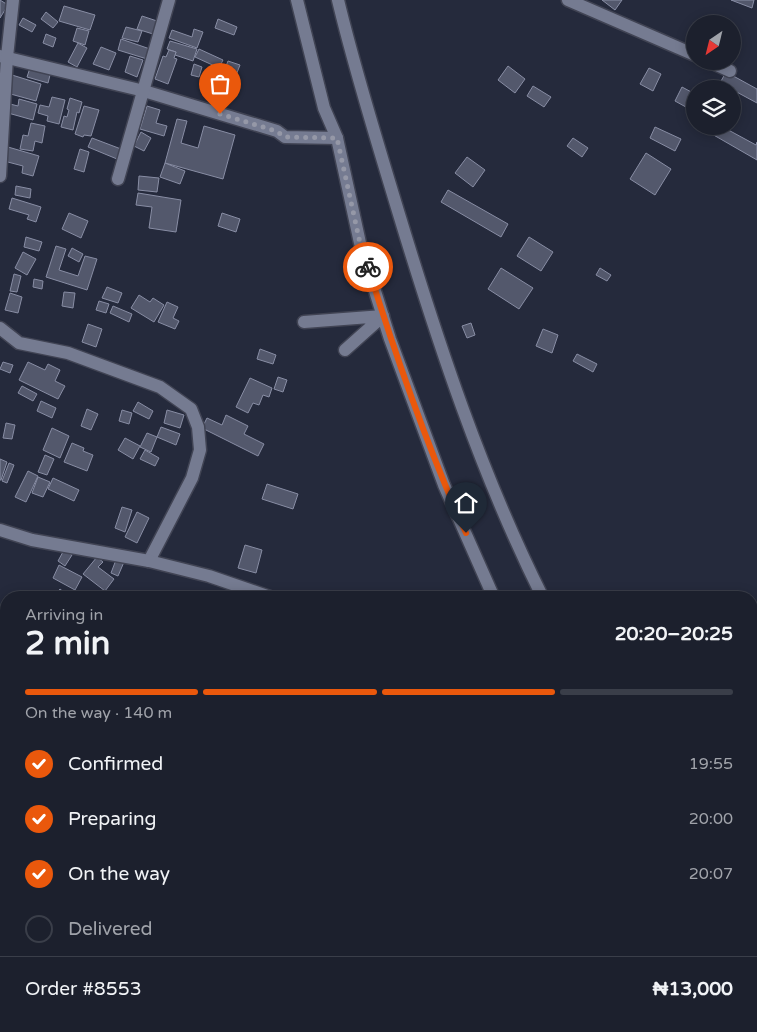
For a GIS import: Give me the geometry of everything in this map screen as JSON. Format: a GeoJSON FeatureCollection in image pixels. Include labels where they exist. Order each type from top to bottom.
{"type":"FeatureCollection","features":[{"type":"Feature","properties":{"kind":"street"},"geometry":{"type":"LineString","coordinates":[[0,176],[4,57],[13,0]]}},
{"type":"Feature","properties":{"kind":"street"},"geometry":{"type":"LineString","coordinates":[[118,179],[168,0]]}},
{"type":"Feature","properties":{"kind":"street"},"geometry":{"type":"LineString","coordinates":[[297,0],[324,108],[337,138],[360,243],[383,316],[444,485],[491,591]]}},
{"type":"Feature","properties":{"kind":"street"},"geometry":{"type":"LineString","coordinates":[[338,0],[352,56],[431,320],[478,450],[526,564],[540,591]]}},
{"type":"Feature","properties":{"kind":"street"},"geometry":{"type":"LineString","coordinates":[[568,0],[686,52]]}},
{"type":"Feature","properties":{"kind":"street"},"geometry":{"type":"LineString","coordinates":[[4,57],[144,91],[276,131],[285,137],[337,138]]}},
{"type":"Feature","properties":{"kind":"street"},"geometry":{"type":"LineString","coordinates":[[304,322],[383,316]]}},
{"type":"Feature","properties":{"kind":"street"},"geometry":{"type":"LineString","coordinates":[[345,350],[383,316]]}},
{"type":"Feature","properties":{"kind":"street"},"geometry":{"type":"LineString","coordinates":[[0,328],[19,343],[68,353],[160,387],[191,409],[198,427],[200,450],[192,478],[149,560]]}},
{"type":"Feature","properties":{"kind":"street"},"geometry":{"type":"LineString","coordinates":[[0,530],[32,540],[149,560],[209,576],[253,591]]}},
{"type":"Feature","properties":{"kind":"building"},"geometry":{"type":"Polygon","coordinates":[[[0,0],[8,5],[0,18],[0,0]]]}},
{"type":"Feature","properties":{"kind":"building"},"geometry":{"type":"Polygon","coordinates":[[[602,0],[622,0],[615,10],[602,0]]]}},
{"type":"Feature","properties":{"kind":"building"},"geometry":{"type":"Polygon","coordinates":[[[731,0],[754,0],[752,8],[731,0]]]}},
{"type":"Feature","properties":{"kind":"building"},"geometry":{"type":"Polygon","coordinates":[[[64,6],[95,15],[90,30],[59,21],[64,6]]]}},
{"type":"Feature","properties":{"kind":"building"},"geometry":{"type":"Polygon","coordinates":[[[46,12],[58,22],[53,28],[41,19],[46,12]]]}},
{"type":"Feature","properties":{"kind":"building"},"geometry":{"type":"Polygon","coordinates":[[[142,16],[157,21],[153,34],[137,29],[142,16]]]}},
{"type":"Feature","properties":{"kind":"building"},"geometry":{"type":"Polygon","coordinates":[[[23,18],[36,25],[32,32],[19,25],[23,18]]]}},
{"type":"Feature","properties":{"kind":"building"},"geometry":{"type":"Polygon","coordinates":[[[218,19],[237,27],[234,35],[215,28],[218,19]]]}},
{"type":"Feature","properties":{"kind":"building"},"geometry":{"type":"Polygon","coordinates":[[[126,27],[142,31],[138,42],[122,38],[126,27]]]}},
{"type":"Feature","properties":{"kind":"building"},"geometry":{"type":"Polygon","coordinates":[[[77,28],[89,31],[85,45],[73,41],[77,28]]]}},
{"type":"Feature","properties":{"kind":"building"},"geometry":{"type":"Polygon","coordinates":[[[194,29],[203,32],[197,48],[169,38],[172,30],[192,37],[194,29]]]}},
{"type":"Feature","properties":{"kind":"building"},"geometry":{"type":"Polygon","coordinates":[[[46,34],[56,38],[53,47],[43,43],[46,34]]]}},
{"type":"Feature","properties":{"kind":"building"},"geometry":{"type":"Polygon","coordinates":[[[121,39],[150,49],[147,59],[118,50],[121,39]]]}},
{"type":"Feature","properties":{"kind":"building"},"geometry":{"type":"Polygon","coordinates":[[[170,41],[197,49],[193,61],[175,55],[176,52],[167,49],[170,41]]]}},
{"type":"Feature","properties":{"kind":"building"},"geometry":{"type":"Polygon","coordinates":[[[78,43],[87,48],[77,67],[68,62],[78,43]]]}},
{"type":"Feature","properties":{"kind":"building"},"geometry":{"type":"Polygon","coordinates":[[[101,47],[116,53],[109,70],[93,64],[101,47]]]}},
{"type":"Feature","properties":{"kind":"building"},"geometry":{"type":"Polygon","coordinates":[[[199,49],[223,60],[219,68],[195,57],[199,49]]]}},
{"type":"Feature","properties":{"kind":"building"},"geometry":{"type":"Polygon","coordinates":[[[169,50],[176,52],[174,58],[177,59],[168,84],[155,79],[163,56],[166,57],[169,50]]]}},
{"type":"Feature","properties":{"kind":"building"},"geometry":{"type":"Polygon","coordinates":[[[130,56],[143,60],[137,77],[125,72],[130,56]]]}},
{"type":"Feature","properties":{"kind":"building"},"geometry":{"type":"Polygon","coordinates":[[[228,61],[240,65],[233,83],[221,79],[228,61]]]}},
{"type":"Feature","properties":{"kind":"building"},"geometry":{"type":"Polygon","coordinates":[[[194,64],[202,67],[199,77],[191,75],[194,64]]]}},
{"type":"Feature","properties":{"kind":"building"},"geometry":{"type":"Polygon","coordinates":[[[31,65],[51,71],[48,83],[27,77],[31,65]]]}},
{"type":"Feature","properties":{"kind":"building"},"geometry":{"type":"Polygon","coordinates":[[[508,66],[525,79],[515,93],[498,80],[508,66]]]}},
{"type":"Feature","properties":{"kind":"building"},"geometry":{"type":"Polygon","coordinates":[[[649,68],[661,74],[653,91],[640,84],[649,68]]]}},
{"type":"Feature","properties":{"kind":"building"},"geometry":{"type":"Polygon","coordinates":[[[726,72],[741,80],[722,80],[726,72]]]}},
{"type":"Feature","properties":{"kind":"building"},"geometry":{"type":"Polygon","coordinates":[[[12,75],[41,84],[36,101],[7,93],[12,75]]]}},
{"type":"Feature","properties":{"kind":"building"},"geometry":{"type":"Polygon","coordinates":[[[741,80],[757,89],[757,103],[741,94],[741,80]]]}},
{"type":"Feature","properties":{"kind":"building"},"geometry":{"type":"Polygon","coordinates":[[[533,86],[551,97],[544,107],[527,96],[533,86]]]}},
{"type":"Feature","properties":{"kind":"building"},"geometry":{"type":"Polygon","coordinates":[[[682,87],[686,89],[686,107],[675,101],[682,87]]]}},
{"type":"Feature","properties":{"kind":"building"},"geometry":{"type":"Polygon","coordinates":[[[52,97],[65,100],[59,124],[47,121],[48,116],[38,113],[40,105],[49,107],[52,97]]]}},
{"type":"Feature","properties":{"kind":"building"},"geometry":{"type":"Polygon","coordinates":[[[70,98],[82,102],[79,113],[77,112],[73,130],[61,127],[64,116],[67,117],[70,98]]]}},
{"type":"Feature","properties":{"kind":"building"},"geometry":{"type":"Polygon","coordinates":[[[19,99],[37,104],[33,120],[8,113],[10,104],[18,106],[19,99]]]}},
{"type":"Feature","properties":{"kind":"building"},"geometry":{"type":"Polygon","coordinates":[[[84,106],[99,110],[91,136],[84,135],[83,137],[75,134],[84,106]]]}},
{"type":"Feature","properties":{"kind":"building"},"geometry":{"type":"Polygon","coordinates":[[[147,106],[160,110],[156,123],[167,126],[164,136],[140,129],[147,106]]]}},
{"type":"Feature","properties":{"kind":"building"},"geometry":{"type":"Polygon","coordinates":[[[177,119],[187,121],[181,143],[198,148],[204,126],[235,135],[223,179],[165,163],[177,119]]]}},
{"type":"Feature","properties":{"kind":"building"},"geometry":{"type":"Polygon","coordinates":[[[31,123],[45,126],[42,143],[35,141],[33,151],[20,149],[23,135],[28,136],[31,123]]]}},
{"type":"Feature","properties":{"kind":"building"},"geometry":{"type":"Polygon","coordinates":[[[655,127],[681,139],[675,151],[650,138],[655,127]]]}},
{"type":"Feature","properties":{"kind":"building"},"geometry":{"type":"Polygon","coordinates":[[[141,132],[151,138],[144,151],[134,146],[141,132]]]}},
{"type":"Feature","properties":{"kind":"building"},"geometry":{"type":"Polygon","coordinates":[[[714,135],[738,135],[756,145],[757,142],[757,160],[714,135]]]}},
{"type":"Feature","properties":{"kind":"building"},"geometry":{"type":"Polygon","coordinates":[[[92,138],[121,149],[117,159],[88,147],[92,138]]]}},
{"type":"Feature","properties":{"kind":"building"},"geometry":{"type":"Polygon","coordinates":[[[573,138],[588,148],[582,157],[567,146],[573,138]]]}},
{"type":"Feature","properties":{"kind":"building"},"geometry":{"type":"Polygon","coordinates":[[[8,147],[39,156],[33,176],[22,173],[23,166],[4,161],[8,147]]]}},
{"type":"Feature","properties":{"kind":"building"},"geometry":{"type":"Polygon","coordinates":[[[80,149],[89,152],[84,172],[74,169],[80,149]]]}},
{"type":"Feature","properties":{"kind":"building"},"geometry":{"type":"Polygon","coordinates":[[[646,153],[671,169],[655,195],[630,179],[646,153]]]}},
{"type":"Feature","properties":{"kind":"building"},"geometry":{"type":"Polygon","coordinates":[[[467,157],[485,170],[473,187],[455,173],[467,157]]]}},
{"type":"Feature","properties":{"kind":"building"},"geometry":{"type":"Polygon","coordinates":[[[165,163],[185,171],[180,184],[160,177],[165,163]]]}},
{"type":"Feature","properties":{"kind":"building"},"geometry":{"type":"Polygon","coordinates":[[[139,176],[159,178],[157,192],[138,190],[139,176]]]}},
{"type":"Feature","properties":{"kind":"building"},"geometry":{"type":"Polygon","coordinates":[[[16,186],[31,189],[30,198],[15,195],[16,186]]]}},
{"type":"Feature","properties":{"kind":"building"},"geometry":{"type":"Polygon","coordinates":[[[448,190],[508,224],[501,237],[441,202],[448,190]]]}},
{"type":"Feature","properties":{"kind":"building"},"geometry":{"type":"Polygon","coordinates":[[[138,193],[181,200],[176,232],[149,228],[152,207],[136,205],[138,193]]]}},
{"type":"Feature","properties":{"kind":"building"},"geometry":{"type":"Polygon","coordinates":[[[12,198],[41,207],[36,222],[27,219],[29,215],[9,209],[12,198]]]}},
{"type":"Feature","properties":{"kind":"building"},"geometry":{"type":"Polygon","coordinates":[[[69,213],[88,221],[81,238],[62,229],[69,213]]]}},
{"type":"Feature","properties":{"kind":"building"},"geometry":{"type":"Polygon","coordinates":[[[222,213],[240,219],[236,232],[218,226],[222,213]]]}},
{"type":"Feature","properties":{"kind":"building"},"geometry":{"type":"Polygon","coordinates":[[[26,237],[42,242],[39,251],[24,247],[26,237]]]}},
{"type":"Feature","properties":{"kind":"building"},"geometry":{"type":"Polygon","coordinates":[[[529,237],[553,252],[541,271],[517,256],[529,237]]]}},
{"type":"Feature","properties":{"kind":"building"},"geometry":{"type":"Polygon","coordinates":[[[56,246],[66,249],[59,270],[78,276],[85,256],[97,259],[87,290],[46,277],[56,246]]]}},
{"type":"Feature","properties":{"kind":"building"},"geometry":{"type":"Polygon","coordinates":[[[72,248],[83,254],[79,262],[68,256],[72,248]]]}},
{"type":"Feature","properties":{"kind":"building"},"geometry":{"type":"Polygon","coordinates":[[[23,252],[36,259],[27,275],[15,268],[23,252]]]}},
{"type":"Feature","properties":{"kind":"building"},"geometry":{"type":"Polygon","coordinates":[[[501,268],[533,288],[519,309],[488,289],[501,268]]]}},
{"type":"Feature","properties":{"kind":"building"},"geometry":{"type":"Polygon","coordinates":[[[600,268],[611,275],[607,281],[596,275],[600,268]]]}},
{"type":"Feature","properties":{"kind":"building"},"geometry":{"type":"Polygon","coordinates":[[[14,274],[21,276],[17,292],[10,291],[14,274]]]}},
{"type":"Feature","properties":{"kind":"building"},"geometry":{"type":"Polygon","coordinates":[[[34,279],[43,281],[42,289],[33,287],[34,279]]]}},
{"type":"Feature","properties":{"kind":"building"},"geometry":{"type":"Polygon","coordinates":[[[107,287],[122,293],[118,303],[102,298],[107,287]]]}},
{"type":"Feature","properties":{"kind":"building"},"geometry":{"type":"Polygon","coordinates":[[[64,292],[75,293],[73,308],[62,306],[64,292]]]}},
{"type":"Feature","properties":{"kind":"building"},"geometry":{"type":"Polygon","coordinates":[[[10,293],[22,297],[18,313],[5,310],[10,293]]]}},
{"type":"Feature","properties":{"kind":"building"},"geometry":{"type":"Polygon","coordinates":[[[139,295],[150,302],[153,298],[164,305],[154,322],[131,308],[139,295]]]}},
{"type":"Feature","properties":{"kind":"building"},"geometry":{"type":"Polygon","coordinates":[[[99,301],[109,304],[106,313],[96,310],[99,301]]]}},
{"type":"Feature","properties":{"kind":"building"},"geometry":{"type":"Polygon","coordinates":[[[167,302],[178,307],[173,318],[179,321],[175,329],[158,322],[167,302]]]}},
{"type":"Feature","properties":{"kind":"building"},"geometry":{"type":"Polygon","coordinates":[[[113,306],[132,314],[129,322],[110,313],[113,306]]]}},
{"type":"Feature","properties":{"kind":"building"},"geometry":{"type":"Polygon","coordinates":[[[471,323],[475,335],[467,338],[462,326],[471,323]]]}},
{"type":"Feature","properties":{"kind":"building"},"geometry":{"type":"Polygon","coordinates":[[[88,324],[102,329],[96,347],[82,342],[88,324]]]}},
{"type":"Feature","properties":{"kind":"building"},"geometry":{"type":"Polygon","coordinates":[[[543,329],[558,335],[552,353],[536,346],[543,329]]]}},
{"type":"Feature","properties":{"kind":"building"},"geometry":{"type":"Polygon","coordinates":[[[260,349],[276,355],[273,364],[257,359],[260,349]]]}},
{"type":"Feature","properties":{"kind":"building"},"geometry":{"type":"Polygon","coordinates":[[[577,354],[597,364],[593,372],[573,361],[577,354]]]}},
{"type":"Feature","properties":{"kind":"building"},"geometry":{"type":"Polygon","coordinates":[[[3,362],[13,365],[10,373],[0,369],[3,362]]]}},
{"type":"Feature","properties":{"kind":"building"},"geometry":{"type":"Polygon","coordinates":[[[28,362],[45,370],[48,364],[60,370],[55,381],[65,386],[58,399],[19,380],[28,362]]]}},
{"type":"Feature","properties":{"kind":"building"},"geometry":{"type":"Polygon","coordinates":[[[278,377],[287,380],[283,392],[274,389],[278,377]]]}},
{"type":"Feature","properties":{"kind":"building"},"geometry":{"type":"Polygon","coordinates":[[[250,378],[272,388],[269,397],[263,395],[259,405],[253,403],[248,413],[236,407],[250,378]]]}},
{"type":"Feature","properties":{"kind":"building"},"geometry":{"type":"Polygon","coordinates":[[[22,386],[37,394],[33,401],[18,393],[22,386]]]}},
{"type":"Feature","properties":{"kind":"building"},"geometry":{"type":"Polygon","coordinates":[[[41,401],[56,408],[52,418],[37,411],[41,401]]]}},
{"type":"Feature","properties":{"kind":"building"},"geometry":{"type":"Polygon","coordinates":[[[138,402],[153,411],[149,419],[133,411],[138,402]]]}},
{"type":"Feature","properties":{"kind":"building"},"geometry":{"type":"Polygon","coordinates":[[[87,409],[98,414],[91,430],[81,426],[87,409]]]}},
{"type":"Feature","properties":{"kind":"building"},"geometry":{"type":"Polygon","coordinates":[[[122,410],[132,413],[129,424],[119,421],[122,410]]]}},
{"type":"Feature","properties":{"kind":"building"},"geometry":{"type":"Polygon","coordinates":[[[167,410],[184,415],[180,428],[164,423],[167,410]]]}},
{"type":"Feature","properties":{"kind":"building"},"geometry":{"type":"Polygon","coordinates":[[[226,415],[248,426],[244,434],[264,444],[258,456],[202,428],[207,418],[222,425],[226,415]]]}},
{"type":"Feature","properties":{"kind":"building"},"geometry":{"type":"Polygon","coordinates":[[[6,423],[15,425],[12,439],[3,438],[6,423]]]}},
{"type":"Feature","properties":{"kind":"building"},"geometry":{"type":"Polygon","coordinates":[[[161,427],[180,434],[176,445],[157,437],[161,427]]]}},
{"type":"Feature","properties":{"kind":"building"},"geometry":{"type":"Polygon","coordinates":[[[52,428],[69,436],[60,458],[43,450],[52,428]]]}},
{"type":"Feature","properties":{"kind":"building"},"geometry":{"type":"Polygon","coordinates":[[[147,433],[157,437],[151,452],[140,447],[147,433]]]}},
{"type":"Feature","properties":{"kind":"building"},"geometry":{"type":"Polygon","coordinates":[[[125,438],[140,446],[133,459],[118,450],[125,438]]]}},
{"type":"Feature","properties":{"kind":"building"},"geometry":{"type":"Polygon","coordinates":[[[72,443],[84,448],[83,451],[93,455],[87,471],[64,462],[72,443]]]}},
{"type":"Feature","properties":{"kind":"building"},"geometry":{"type":"Polygon","coordinates":[[[145,450],[159,458],[155,466],[140,459],[145,450]]]}},
{"type":"Feature","properties":{"kind":"building"},"geometry":{"type":"Polygon","coordinates":[[[45,455],[54,459],[47,475],[38,472],[45,455]]]}},
{"type":"Feature","properties":{"kind":"building"},"geometry":{"type":"Polygon","coordinates":[[[0,459],[7,462],[1,480],[0,480],[0,459]]]}},
{"type":"Feature","properties":{"kind":"building"},"geometry":{"type":"Polygon","coordinates":[[[9,463],[14,465],[7,483],[2,481],[9,463]]]}},
{"type":"Feature","properties":{"kind":"building"},"geometry":{"type":"Polygon","coordinates":[[[28,471],[38,476],[26,502],[15,497],[28,471]]]}},
{"type":"Feature","properties":{"kind":"building"},"geometry":{"type":"Polygon","coordinates":[[[38,477],[50,482],[43,497],[32,493],[38,477]]]}},
{"type":"Feature","properties":{"kind":"building"},"geometry":{"type":"Polygon","coordinates":[[[53,478],[79,490],[74,501],[48,489],[53,478]]]}},
{"type":"Feature","properties":{"kind":"building"},"geometry":{"type":"Polygon","coordinates":[[[267,484],[298,494],[293,509],[262,499],[267,484]]]}},
{"type":"Feature","properties":{"kind":"building"},"geometry":{"type":"Polygon","coordinates":[[[122,507],[132,510],[125,532],[115,528],[122,507]]]}},
{"type":"Feature","properties":{"kind":"building"},"geometry":{"type":"Polygon","coordinates":[[[137,512],[149,518],[137,543],[125,537],[137,512]]]}},
{"type":"Feature","properties":{"kind":"building"},"geometry":{"type":"Polygon","coordinates":[[[245,545],[262,550],[256,573],[238,568],[245,545]]]}},
{"type":"Feature","properties":{"kind":"building"},"geometry":{"type":"Polygon","coordinates":[[[64,550],[72,555],[65,566],[58,561],[64,550]]]}},
{"type":"Feature","properties":{"kind":"building"},"geometry":{"type":"Polygon","coordinates":[[[119,552],[127,555],[118,576],[111,573],[119,552]]]}},
{"type":"Feature","properties":{"kind":"building"},"geometry":{"type":"Polygon","coordinates":[[[97,557],[103,562],[98,567],[114,579],[105,591],[83,574],[97,557]]]}},
{"type":"Feature","properties":{"kind":"building"},"geometry":{"type":"Polygon","coordinates":[[[59,565],[82,577],[75,590],[53,578],[59,565]]]}},
{"type":"Feature","properties":{"kind":"way so far"},"geometry":{"type":"LineString","coordinates":[[220,114],[276,131],[285,137],[337,138],[360,243],[368,267]]}},
{"type":"Feature","properties":{"kind":"route"},"geometry":{"type":"LineString","coordinates":[[368,267],[390,339],[444,485],[466,533]]}}]}
